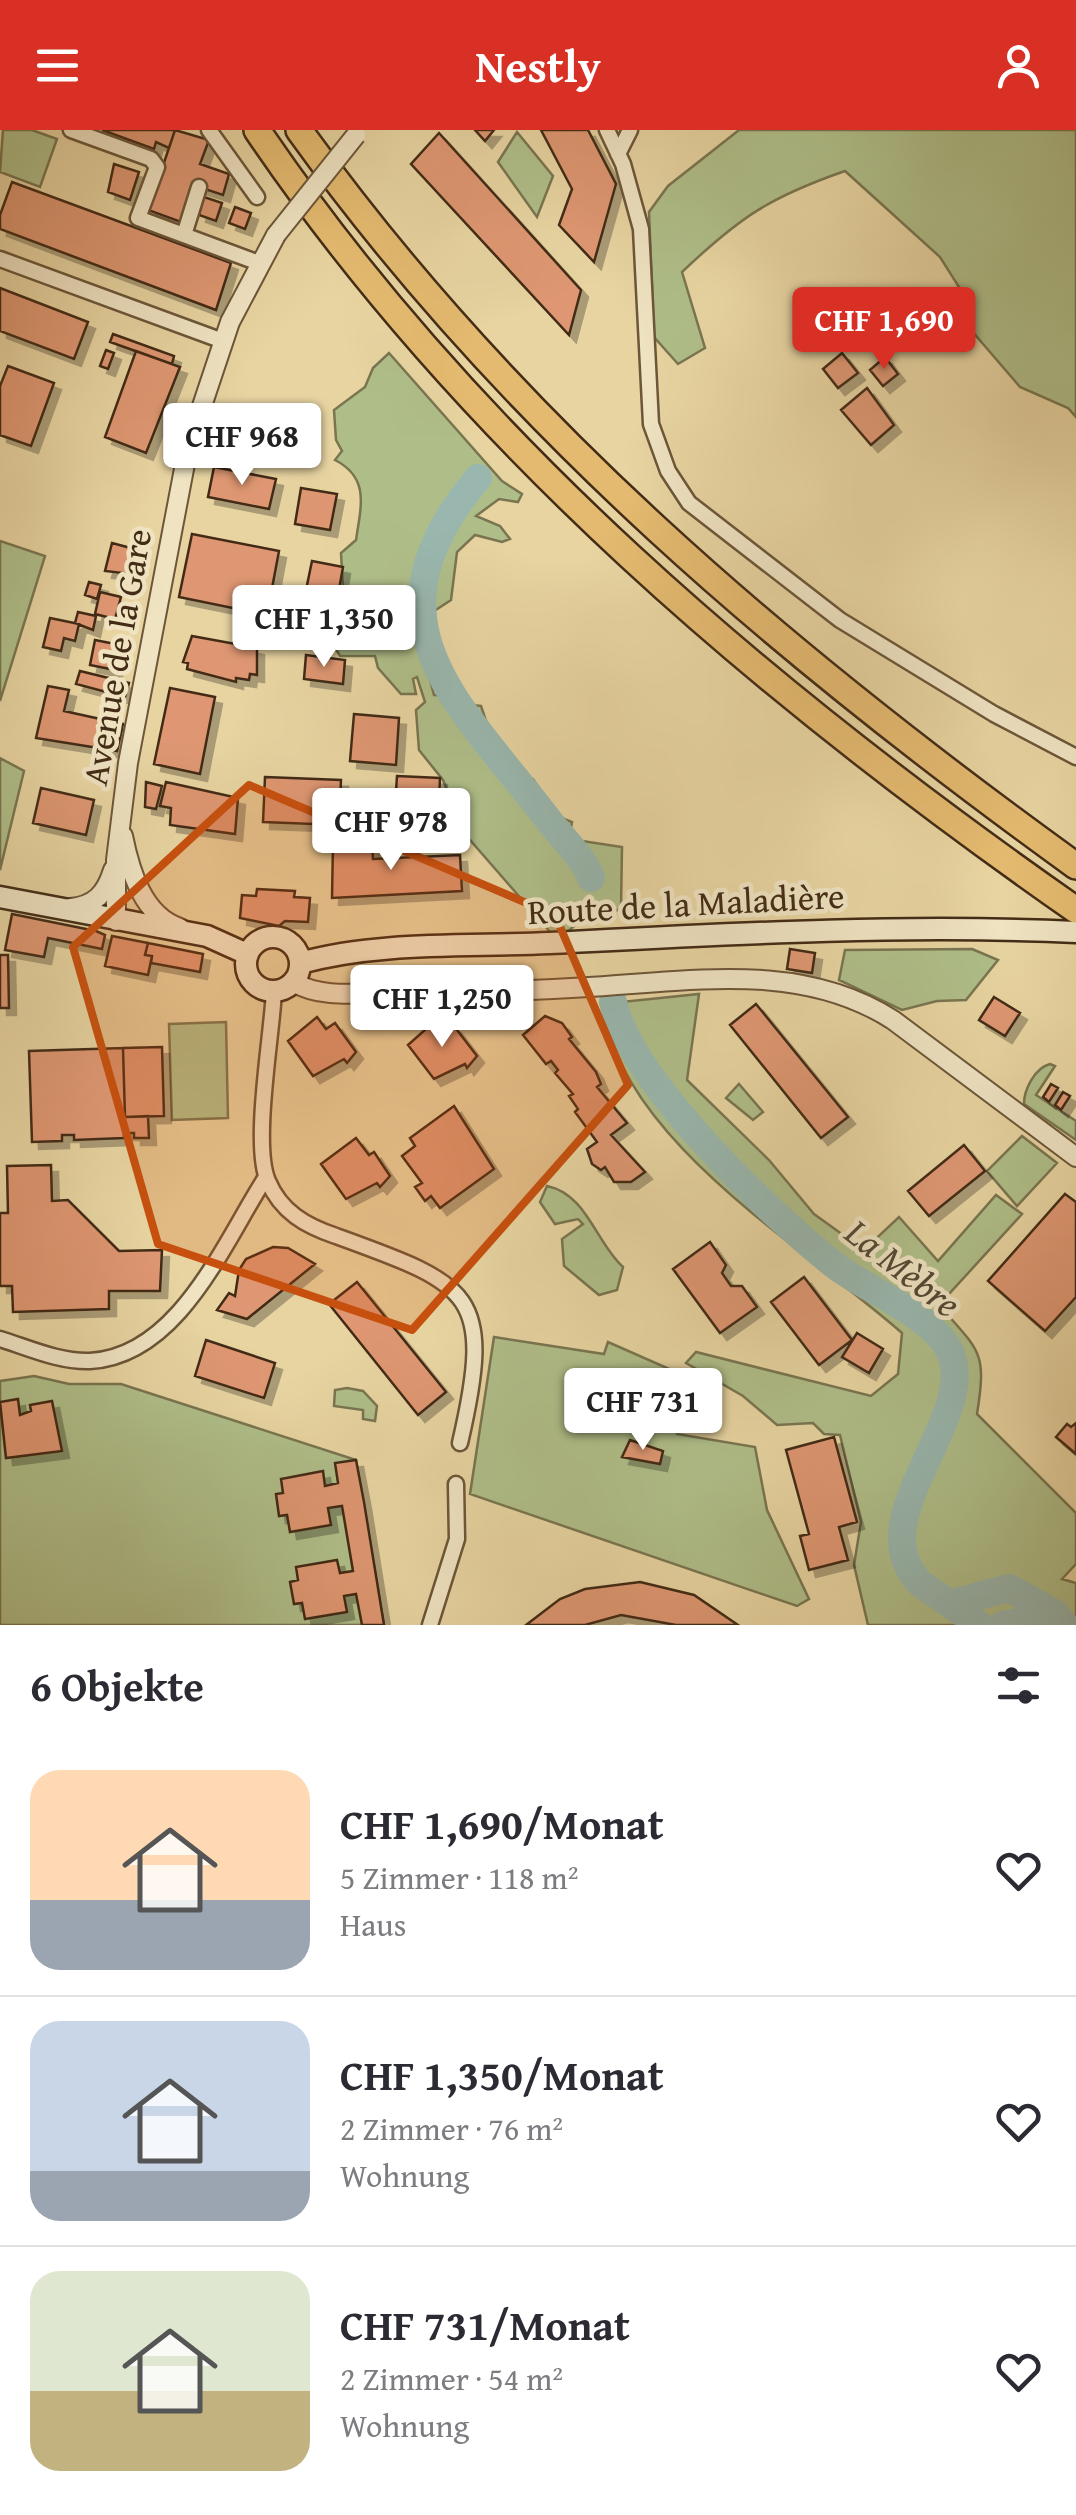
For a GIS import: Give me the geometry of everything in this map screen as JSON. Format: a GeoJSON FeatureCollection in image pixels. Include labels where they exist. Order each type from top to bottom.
{"type":"FeatureCollection","features":[{"type":"Feature","properties":{"kind":"highway"},"geometry":{"type":"LineString","coordinates":[[257,130],[402,318],[592,518],[802,703],[1076,910]]}},
{"type":"Feature","properties":{"kind":"highway"},"geometry":{"type":"LineString","coordinates":[[299,130],[440,309],[613,490],[829,679],[1076,866]]}},
{"type":"Feature","properties":{"kind":"main road"},"geometry":{"type":"LineString","coordinates":[[0,898],[207,936],[247,954]]}},
{"type":"Feature","properties":{"kind":"main road","name":"Route de la Maladière"},"geometry":{"type":"LineString","coordinates":[[289,979],[363,950],[724,933],[1019,929],[1076,932]]}},
{"type":"Feature","properties":{"kind":"main road"},"geometry":{"type":"LineString","coordinates":[[278,936],[295,948],[289,979],[259,987],[249,978],[247,954],[258,941],[278,936]]}},
{"type":"Feature","properties":{"kind":"street"},"geometry":{"type":"LineString","coordinates":[[71,130],[151,159],[157,167],[138,218],[259,263]]}},
{"type":"Feature","properties":{"kind":"street"},"geometry":{"type":"LineString","coordinates":[[209,130],[257,196]]}},
{"type":"Feature","properties":{"kind":"street"},"geometry":{"type":"LineString","coordinates":[[607,130],[635,199],[644,256],[651,424],[668,471],[689,503],[840,620],[994,714],[1076,757]]}},
{"type":"Feature","properties":{"kind":"street"},"geometry":{"type":"LineString","coordinates":[[618,154],[630,130]]}},
{"type":"Feature","properties":{"kind":"street","name":"Avenue de la Gare"},"geometry":{"type":"LineString","coordinates":[[116,921],[116,860],[128,763],[188,448],[223,341],[259,263],[358,132]]}},
{"type":"Feature","properties":{"kind":"street"},"geometry":{"type":"LineString","coordinates":[[184,234],[199,187]]}},
{"type":"Feature","properties":{"kind":"street"},"geometry":{"type":"LineString","coordinates":[[0,259],[223,341]]}},
{"type":"Feature","properties":{"kind":"street","name":"Avenue de la Gare"},"geometry":{"type":"LineString","coordinates":[[122,826],[144,899],[168,924],[207,936]]}},
{"type":"Feature","properties":{"kind":"street","name":"Avenue de la Gare"},"geometry":{"type":"LineString","coordinates":[[59,909],[85,907],[100,897],[116,860]]}},
{"type":"Feature","properties":{"kind":"street"},"geometry":{"type":"LineString","coordinates":[[460,1442],[476,1343],[464,1302],[446,1281],[422,1268],[308,1226],[280,1204],[266,1178],[262,1143],[289,979],[328,992],[465,993],[746,979],[817,986],[871,1006],[893,1020],[1076,1157]]}},
{"type":"Feature","properties":{"kind":"street"},"geometry":{"type":"LineString","coordinates":[[0,1338],[61,1358],[89,1361],[117,1356],[146,1343],[190,1295],[266,1178]]}},
{"type":"Feature","properties":{"kind":"street"},"geometry":{"type":"LineString","coordinates":[[430,1625],[457,1539],[456,1484]]}},
{"type":"Feature","properties":{"kind":"highlighted area"},"geometry":{"type":"Polygon","coordinates":[[[249,785],[555,915],[628,1085],[412,1330],[158,1244],[73,947],[249,785]]]}},
{"type":"Feature","properties":{"kind":"green space"},"geometry":{"type":"Polygon","coordinates":[[[3,130],[32,130],[57,139],[40,187],[0,172],[3,130]]]}},
{"type":"Feature","properties":{"kind":"green space"},"geometry":{"type":"Polygon","coordinates":[[[739,130],[1076,130],[1076,417],[1068,408],[1020,387],[959,316],[959,287],[940,257],[845,171],[757,211],[682,272],[705,348],[678,364],[654,337],[649,212],[668,186],[739,130]]]}},
{"type":"Feature","properties":{"kind":"green space"},"geometry":{"type":"Polygon","coordinates":[[[517,132],[553,176],[537,217],[498,162],[517,132]]]}},
{"type":"Feature","properties":{"kind":"green space"},"geometry":{"type":"Polygon","coordinates":[[[389,353],[502,481],[522,494],[518,502],[499,499],[476,516],[500,526],[510,539],[502,542],[475,535],[457,552],[451,600],[422,619],[423,653],[434,695],[455,696],[464,711],[472,705],[481,706],[486,721],[482,730],[499,745],[499,753],[522,781],[533,779],[559,817],[572,822],[569,839],[622,847],[621,908],[599,920],[583,918],[563,936],[551,933],[464,833],[443,780],[419,750],[416,710],[425,702],[417,677],[413,679],[416,694],[401,694],[378,668],[375,656],[340,656],[331,641],[342,628],[342,614],[358,601],[343,588],[341,553],[356,540],[361,504],[354,475],[335,460],[342,451],[336,440],[334,410],[365,387],[373,368],[389,353]]]}},
{"type":"Feature","properties":{"kind":"green space"},"geometry":{"type":"Polygon","coordinates":[[[0,541],[45,556],[0,701],[0,541]]]}},
{"type":"Feature","properties":{"kind":"green space"},"geometry":{"type":"Polygon","coordinates":[[[0,758],[24,771],[0,870],[0,758]]]}},
{"type":"Feature","properties":{"kind":"green space"},"geometry":{"type":"Polygon","coordinates":[[[972,949],[998,960],[966,1000],[937,1001],[902,1010],[839,980],[845,950],[972,949]]]}},
{"type":"Feature","properties":{"kind":"green space"},"geometry":{"type":"Polygon","coordinates":[[[699,994],[687,1080],[769,1160],[814,1214],[864,1250],[899,1217],[938,1261],[996,1195],[1022,1214],[939,1305],[977,1354],[981,1377],[977,1414],[1076,1513],[1076,1564],[1062,1579],[1076,1583],[1076,1625],[868,1625],[854,1565],[861,1522],[840,1435],[824,1434],[813,1423],[777,1425],[743,1396],[686,1363],[696,1352],[871,1396],[898,1374],[902,1333],[723,1188],[680,1146],[643,1101],[616,1054],[602,1004],[699,994]]]}},
{"type":"Feature","properties":{"kind":"green space"},"geometry":{"type":"Polygon","coordinates":[[[226,1022],[228,1118],[172,1120],[169,1024],[226,1022]]]}},
{"type":"Feature","properties":{"kind":"green space"},"geometry":{"type":"Polygon","coordinates":[[[1050,1064],[1055,1066],[1036,1095],[1076,1121],[1076,1140],[1024,1104],[1031,1080],[1050,1064]]]}},
{"type":"Feature","properties":{"kind":"green space"},"geometry":{"type":"Polygon","coordinates":[[[739,1084],[763,1112],[753,1120],[726,1098],[739,1084]]]}},
{"type":"Feature","properties":{"kind":"green space"},"geometry":{"type":"Polygon","coordinates":[[[1022,1136],[1057,1163],[1017,1206],[987,1171],[1022,1136]]]}},
{"type":"Feature","properties":{"kind":"green space"},"geometry":{"type":"Polygon","coordinates":[[[547,1186],[561,1191],[582,1209],[623,1267],[617,1290],[599,1295],[564,1266],[562,1239],[583,1224],[578,1219],[555,1224],[540,1202],[547,1186]]]}},
{"type":"Feature","properties":{"kind":"green space"},"geometry":{"type":"Polygon","coordinates":[[[494,1337],[604,1354],[608,1342],[683,1375],[677,1434],[755,1447],[767,1510],[809,1599],[797,1606],[470,1494],[494,1337]]]}},
{"type":"Feature","properties":{"kind":"green space"},"geometry":{"type":"Polygon","coordinates":[[[34,1376],[69,1384],[121,1384],[356,1460],[384,1625],[0,1625],[0,1381],[34,1376]]]}},
{"type":"Feature","properties":{"kind":"green space"},"geometry":{"type":"Polygon","coordinates":[[[335,1390],[363,1391],[377,1406],[375,1421],[363,1419],[363,1410],[334,1406],[335,1390]]]}},
{"type":"Feature","properties":{"kind":"building"},"geometry":{"type":"Polygon","coordinates":[[[102,130],[175,130],[169,148],[156,142],[154,149],[102,130]]]}},
{"type":"Feature","properties":{"kind":"building"},"geometry":{"type":"Polygon","coordinates":[[[175,130],[209,140],[200,164],[229,174],[223,195],[193,185],[181,222],[148,210],[175,130]]]}},
{"type":"Feature","properties":{"kind":"building"},"geometry":{"type":"Polygon","coordinates":[[[475,130],[494,130],[485,141],[475,130]]]}},
{"type":"Feature","properties":{"kind":"building"},"geometry":{"type":"Polygon","coordinates":[[[541,130],[588,130],[616,184],[594,262],[559,225],[572,189],[541,130]]]}},
{"type":"Feature","properties":{"kind":"building"},"geometry":{"type":"Polygon","coordinates":[[[439,133],[581,290],[569,335],[411,164],[439,133]]]}},
{"type":"Feature","properties":{"kind":"building"},"geometry":{"type":"Polygon","coordinates":[[[114,164],[139,172],[130,200],[108,192],[114,164]]]}},
{"type":"Feature","properties":{"kind":"building"},"geometry":{"type":"Polygon","coordinates":[[[12,182],[231,263],[216,310],[0,229],[0,215],[12,182]]]}},
{"type":"Feature","properties":{"kind":"building"},"geometry":{"type":"Polygon","coordinates":[[[204,197],[222,203],[216,221],[199,215],[204,197]]]}},
{"type":"Feature","properties":{"kind":"building"},"geometry":{"type":"Polygon","coordinates":[[[235,207],[251,213],[245,229],[229,223],[235,207]]]}},
{"type":"Feature","properties":{"kind":"building"},"geometry":{"type":"Polygon","coordinates":[[[0,288],[88,322],[74,359],[0,331],[0,288]]]}},
{"type":"Feature","properties":{"kind":"building"},"geometry":{"type":"Polygon","coordinates":[[[113,334],[174,356],[172,364],[110,342],[113,334]]]}},
{"type":"Feature","properties":{"kind":"building"},"geometry":{"type":"Polygon","coordinates":[[[106,350],[114,353],[108,369],[100,366],[106,350]]]}},
{"type":"Feature","properties":{"kind":"building"},"geometry":{"type":"Polygon","coordinates":[[[136,351],[180,367],[146,453],[105,437],[136,351]]]}},
{"type":"Feature","properties":{"kind":"building"},"geometry":{"type":"Polygon","coordinates":[[[842,353],[858,373],[838,388],[823,369],[842,353]]]}},
{"type":"Feature","properties":{"kind":"building"},"geometry":{"type":"Polygon","coordinates":[[[885,357],[898,374],[883,386],[870,370],[885,357]]]}},
{"type":"Feature","properties":{"kind":"building"},"geometry":{"type":"Polygon","coordinates":[[[8,366],[54,383],[31,446],[0,435],[0,386],[8,366]]]}},
{"type":"Feature","properties":{"kind":"building"},"geometry":{"type":"Polygon","coordinates":[[[867,388],[894,425],[871,445],[841,410],[867,388]]]}},
{"type":"Feature","properties":{"kind":"building"},"geometry":{"type":"Polygon","coordinates":[[[214,467],[276,479],[269,509],[208,497],[214,467]]]}},
{"type":"Feature","properties":{"kind":"building"},"geometry":{"type":"Polygon","coordinates":[[[301,488],[337,494],[330,530],[295,524],[301,488]]]}},
{"type":"Feature","properties":{"kind":"building"},"geometry":{"type":"Polygon","coordinates":[[[192,534],[279,551],[267,615],[179,597],[192,534]]]}},
{"type":"Feature","properties":{"kind":"building"},"geometry":{"type":"Polygon","coordinates":[[[112,543],[138,550],[131,574],[105,571],[112,543]]]}},
{"type":"Feature","properties":{"kind":"building"},"geometry":{"type":"Polygon","coordinates":[[[312,561],[343,567],[337,601],[305,595],[312,561]]]}},
{"type":"Feature","properties":{"kind":"building"},"geometry":{"type":"Polygon","coordinates":[[[89,582],[101,585],[97,599],[85,595],[89,582]]]}},
{"type":"Feature","properties":{"kind":"building"},"geometry":{"type":"Polygon","coordinates":[[[100,592],[121,597],[115,619],[95,614],[100,592]]]}},
{"type":"Feature","properties":{"kind":"building"},"geometry":{"type":"Polygon","coordinates":[[[78,612],[96,616],[93,630],[75,623],[78,612]]]}},
{"type":"Feature","properties":{"kind":"building"},"geometry":{"type":"Polygon","coordinates":[[[50,618],[79,624],[75,641],[64,638],[61,651],[43,647],[50,618]]]}},
{"type":"Feature","properties":{"kind":"building"},"geometry":{"type":"Polygon","coordinates":[[[192,636],[257,648],[257,675],[250,674],[249,680],[236,678],[236,682],[187,669],[188,663],[183,662],[192,636]]]}},
{"type":"Feature","properties":{"kind":"building"},"geometry":{"type":"Polygon","coordinates":[[[95,640],[120,645],[115,670],[90,665],[95,640]]]}},
{"type":"Feature","properties":{"kind":"building"},"geometry":{"type":"Polygon","coordinates":[[[306,655],[345,660],[343,684],[304,679],[306,655]]]}},
{"type":"Feature","properties":{"kind":"building"},"geometry":{"type":"Polygon","coordinates":[[[80,671],[129,683],[125,697],[76,684],[80,671]]]}},
{"type":"Feature","properties":{"kind":"building"},"geometry":{"type":"Polygon","coordinates":[[[48,686],[69,690],[64,711],[123,724],[117,751],[36,738],[48,686]]]}},
{"type":"Feature","properties":{"kind":"building"},"geometry":{"type":"Polygon","coordinates":[[[170,688],[215,697],[200,774],[154,764],[170,688]]]}},
{"type":"Feature","properties":{"kind":"building"},"geometry":{"type":"Polygon","coordinates":[[[354,714],[399,718],[396,765],[350,761],[354,714]]]}},
{"type":"Feature","properties":{"kind":"building"},"geometry":{"type":"Polygon","coordinates":[[[397,776],[440,778],[438,824],[394,822],[397,776]]]}},
{"type":"Feature","properties":{"kind":"building"},"geometry":{"type":"Polygon","coordinates":[[[265,777],[341,780],[339,825],[263,822],[265,777]]]}},
{"type":"Feature","properties":{"kind":"building"},"geometry":{"type":"Polygon","coordinates":[[[146,782],[162,786],[156,809],[145,807],[146,782]]]}},
{"type":"Feature","properties":{"kind":"building"},"geometry":{"type":"Polygon","coordinates":[[[166,782],[238,798],[235,834],[170,825],[171,808],[160,806],[166,782]]]}},
{"type":"Feature","properties":{"kind":"building"},"geometry":{"type":"Polygon","coordinates":[[[41,788],[94,800],[86,835],[33,823],[41,788]]]}},
{"type":"Feature","properties":{"kind":"building"},"geometry":{"type":"Polygon","coordinates":[[[372,841],[373,859],[460,855],[462,891],[332,898],[333,843],[372,841]]]}},
{"type":"Feature","properties":{"kind":"building"},"geometry":{"type":"Polygon","coordinates":[[[257,889],[295,891],[294,897],[310,898],[308,922],[285,921],[279,926],[240,918],[242,895],[256,896],[257,889]]]}},
{"type":"Feature","properties":{"kind":"building"},"geometry":{"type":"Polygon","coordinates":[[[12,914],[96,931],[105,935],[102,949],[48,938],[44,957],[5,950],[12,914]]]}},
{"type":"Feature","properties":{"kind":"building"},"geometry":{"type":"Polygon","coordinates":[[[112,936],[148,943],[145,955],[152,956],[148,975],[105,966],[112,936]]]}},
{"type":"Feature","properties":{"kind":"building"},"geometry":{"type":"Polygon","coordinates":[[[148,943],[203,954],[200,972],[151,963],[152,956],[145,955],[148,943]]]}},
{"type":"Feature","properties":{"kind":"building"},"geometry":{"type":"Polygon","coordinates":[[[790,949],[815,953],[812,973],[787,969],[790,949]]]}},
{"type":"Feature","properties":{"kind":"building"},"geometry":{"type":"Polygon","coordinates":[[[0,955],[8,955],[9,1008],[0,1008],[0,955]]]}},
{"type":"Feature","properties":{"kind":"building"},"geometry":{"type":"Polygon","coordinates":[[[994,997],[1020,1013],[1005,1036],[979,1020],[994,997]]]}},
{"type":"Feature","properties":{"kind":"building"},"geometry":{"type":"Polygon","coordinates":[[[756,1004],[848,1117],[821,1138],[730,1025],[756,1004]]]}},
{"type":"Feature","properties":{"kind":"building"},"geometry":{"type":"Polygon","coordinates":[[[545,1016],[562,1023],[572,1037],[569,1039],[596,1072],[601,1084],[597,1087],[627,1123],[611,1135],[645,1172],[631,1182],[614,1182],[605,1167],[601,1170],[592,1164],[587,1149],[597,1142],[575,1112],[578,1109],[569,1096],[573,1094],[555,1073],[558,1070],[551,1061],[546,1064],[523,1035],[545,1016]]]}},
{"type":"Feature","properties":{"kind":"building"},"geometry":{"type":"Polygon","coordinates":[[[317,1017],[326,1029],[335,1023],[356,1052],[347,1063],[344,1059],[313,1076],[288,1041],[317,1017]]]}},
{"type":"Feature","properties":{"kind":"building"},"geometry":{"type":"Polygon","coordinates":[[[436,1020],[445,1033],[454,1026],[477,1056],[467,1068],[465,1064],[434,1079],[408,1045],[436,1020]]]}},
{"type":"Feature","properties":{"kind":"building"},"geometry":{"type":"Polygon","coordinates":[[[162,1047],[164,1116],[125,1117],[123,1048],[162,1047]]]}},
{"type":"Feature","properties":{"kind":"building"},"geometry":{"type":"Polygon","coordinates":[[[123,1048],[125,1117],[148,1116],[149,1138],[124,1133],[124,1138],[74,1140],[74,1135],[62,1135],[62,1141],[32,1142],[29,1051],[123,1048]]]}},
{"type":"Feature","properties":{"kind":"building"},"geometry":{"type":"Polygon","coordinates":[[[1051,1084],[1058,1088],[1049,1102],[1043,1097],[1051,1084]]]}},
{"type":"Feature","properties":{"kind":"building"},"geometry":{"type":"Polygon","coordinates":[[[1063,1092],[1070,1096],[1061,1110],[1055,1105],[1063,1092]]]}},
{"type":"Feature","properties":{"kind":"building"},"geometry":{"type":"Polygon","coordinates":[[[454,1106],[494,1169],[440,1208],[431,1196],[425,1201],[415,1187],[422,1183],[402,1156],[415,1146],[410,1138],[454,1106]]]}},
{"type":"Feature","properties":{"kind":"building"},"geometry":{"type":"Polygon","coordinates":[[[356,1138],[369,1155],[374,1152],[390,1176],[380,1187],[377,1183],[346,1199],[321,1164],[356,1138]]]}},
{"type":"Feature","properties":{"kind":"building"},"geometry":{"type":"Polygon","coordinates":[[[964,1145],[985,1171],[929,1216],[908,1191],[964,1145]]]}},
{"type":"Feature","properties":{"kind":"building"},"geometry":{"type":"Polygon","coordinates":[[[51,1165],[52,1201],[68,1200],[119,1251],[162,1250],[160,1291],[109,1291],[109,1309],[13,1312],[12,1286],[0,1286],[0,1213],[8,1213],[7,1166],[51,1165]]]}},
{"type":"Feature","properties":{"kind":"building"},"geometry":{"type":"Polygon","coordinates":[[[1065,1194],[1076,1202],[1076,1297],[1045,1331],[988,1281],[1065,1194]]]}},
{"type":"Feature","properties":{"kind":"building"},"geometry":{"type":"Polygon","coordinates":[[[710,1242],[726,1265],[722,1273],[731,1286],[742,1286],[757,1307],[720,1333],[673,1269],[710,1242]]]}},
{"type":"Feature","properties":{"kind":"building"},"geometry":{"type":"Polygon","coordinates":[[[273,1247],[288,1248],[315,1264],[247,1319],[217,1310],[229,1293],[235,1296],[239,1270],[246,1259],[273,1247]]]}},
{"type":"Feature","properties":{"kind":"building"},"geometry":{"type":"Polygon","coordinates":[[[804,1277],[852,1340],[819,1365],[771,1302],[804,1277]]]}},
{"type":"Feature","properties":{"kind":"building"},"geometry":{"type":"Polygon","coordinates":[[[357,1282],[446,1392],[418,1415],[329,1304],[357,1282]]]}},
{"type":"Feature","properties":{"kind":"building"},"geometry":{"type":"Polygon","coordinates":[[[857,1333],[883,1349],[869,1373],[842,1357],[857,1333]]]}},
{"type":"Feature","properties":{"kind":"building"},"geometry":{"type":"Polygon","coordinates":[[[206,1340],[275,1363],[264,1398],[195,1376],[206,1340]]]}},
{"type":"Feature","properties":{"kind":"building"},"geometry":{"type":"Polygon","coordinates":[[[18,1399],[20,1415],[31,1411],[30,1405],[52,1401],[62,1451],[6,1458],[0,1402],[18,1399]]]}},
{"type":"Feature","properties":{"kind":"building"},"geometry":{"type":"Polygon","coordinates":[[[1076,1423],[1076,1454],[1056,1437],[1067,1424],[1071,1427],[1076,1423]]]}},
{"type":"Feature","properties":{"kind":"building"},"geometry":{"type":"Polygon","coordinates":[[[834,1437],[857,1522],[839,1527],[848,1560],[809,1570],[800,1536],[809,1534],[786,1450],[834,1437]]]}},
{"type":"Feature","properties":{"kind":"building"},"geometry":{"type":"Polygon","coordinates":[[[630,1440],[663,1451],[660,1464],[622,1457],[630,1440]]]}},
{"type":"Feature","properties":{"kind":"building"},"geometry":{"type":"Polygon","coordinates":[[[356,1460],[384,1625],[362,1625],[356,1594],[344,1596],[347,1612],[305,1619],[302,1603],[294,1604],[290,1582],[298,1580],[296,1567],[337,1560],[340,1573],[353,1571],[342,1506],[328,1508],[331,1525],[290,1532],[287,1515],[279,1516],[276,1494],[283,1493],[281,1479],[323,1471],[325,1486],[338,1483],[335,1463],[356,1460]]]}},
{"type":"Feature","properties":{"kind":"building"},"geometry":{"type":"Polygon","coordinates":[[[640,1582],[694,1595],[738,1625],[676,1625],[621,1615],[585,1625],[526,1625],[560,1599],[585,1589],[640,1582]]]}},
{"type":"Feature","properties":{"kind":"waterway","name":"La Mèbre"},"geometry":{"type":"LineString","coordinates":[[478,478],[442,530],[425,577],[423,620],[434,660],[484,739],[578,856],[591,878]]}},
{"type":"Feature","properties":{"kind":"waterway","name":"La Mèbre"},"geometry":{"type":"LineString","coordinates":[[613,1002],[625,1034],[646,1070],[674,1108],[742,1182],[837,1267],[931,1328],[951,1354],[955,1381],[948,1409],[909,1501],[902,1531],[905,1559],[921,1584],[980,1625]]}},
{"type":"Feature","properties":{"kind":"waterway"},"geometry":{"type":"LineString","coordinates":[[952,1603],[1009,1588],[1056,1614]]}},
{"type":"Feature","properties":{"kind":"waterway","name":"La Mèbre"},"geometry":{"type":"LineString","coordinates":[[1003,1625],[1056,1614],[1065,1625]]}}]}
